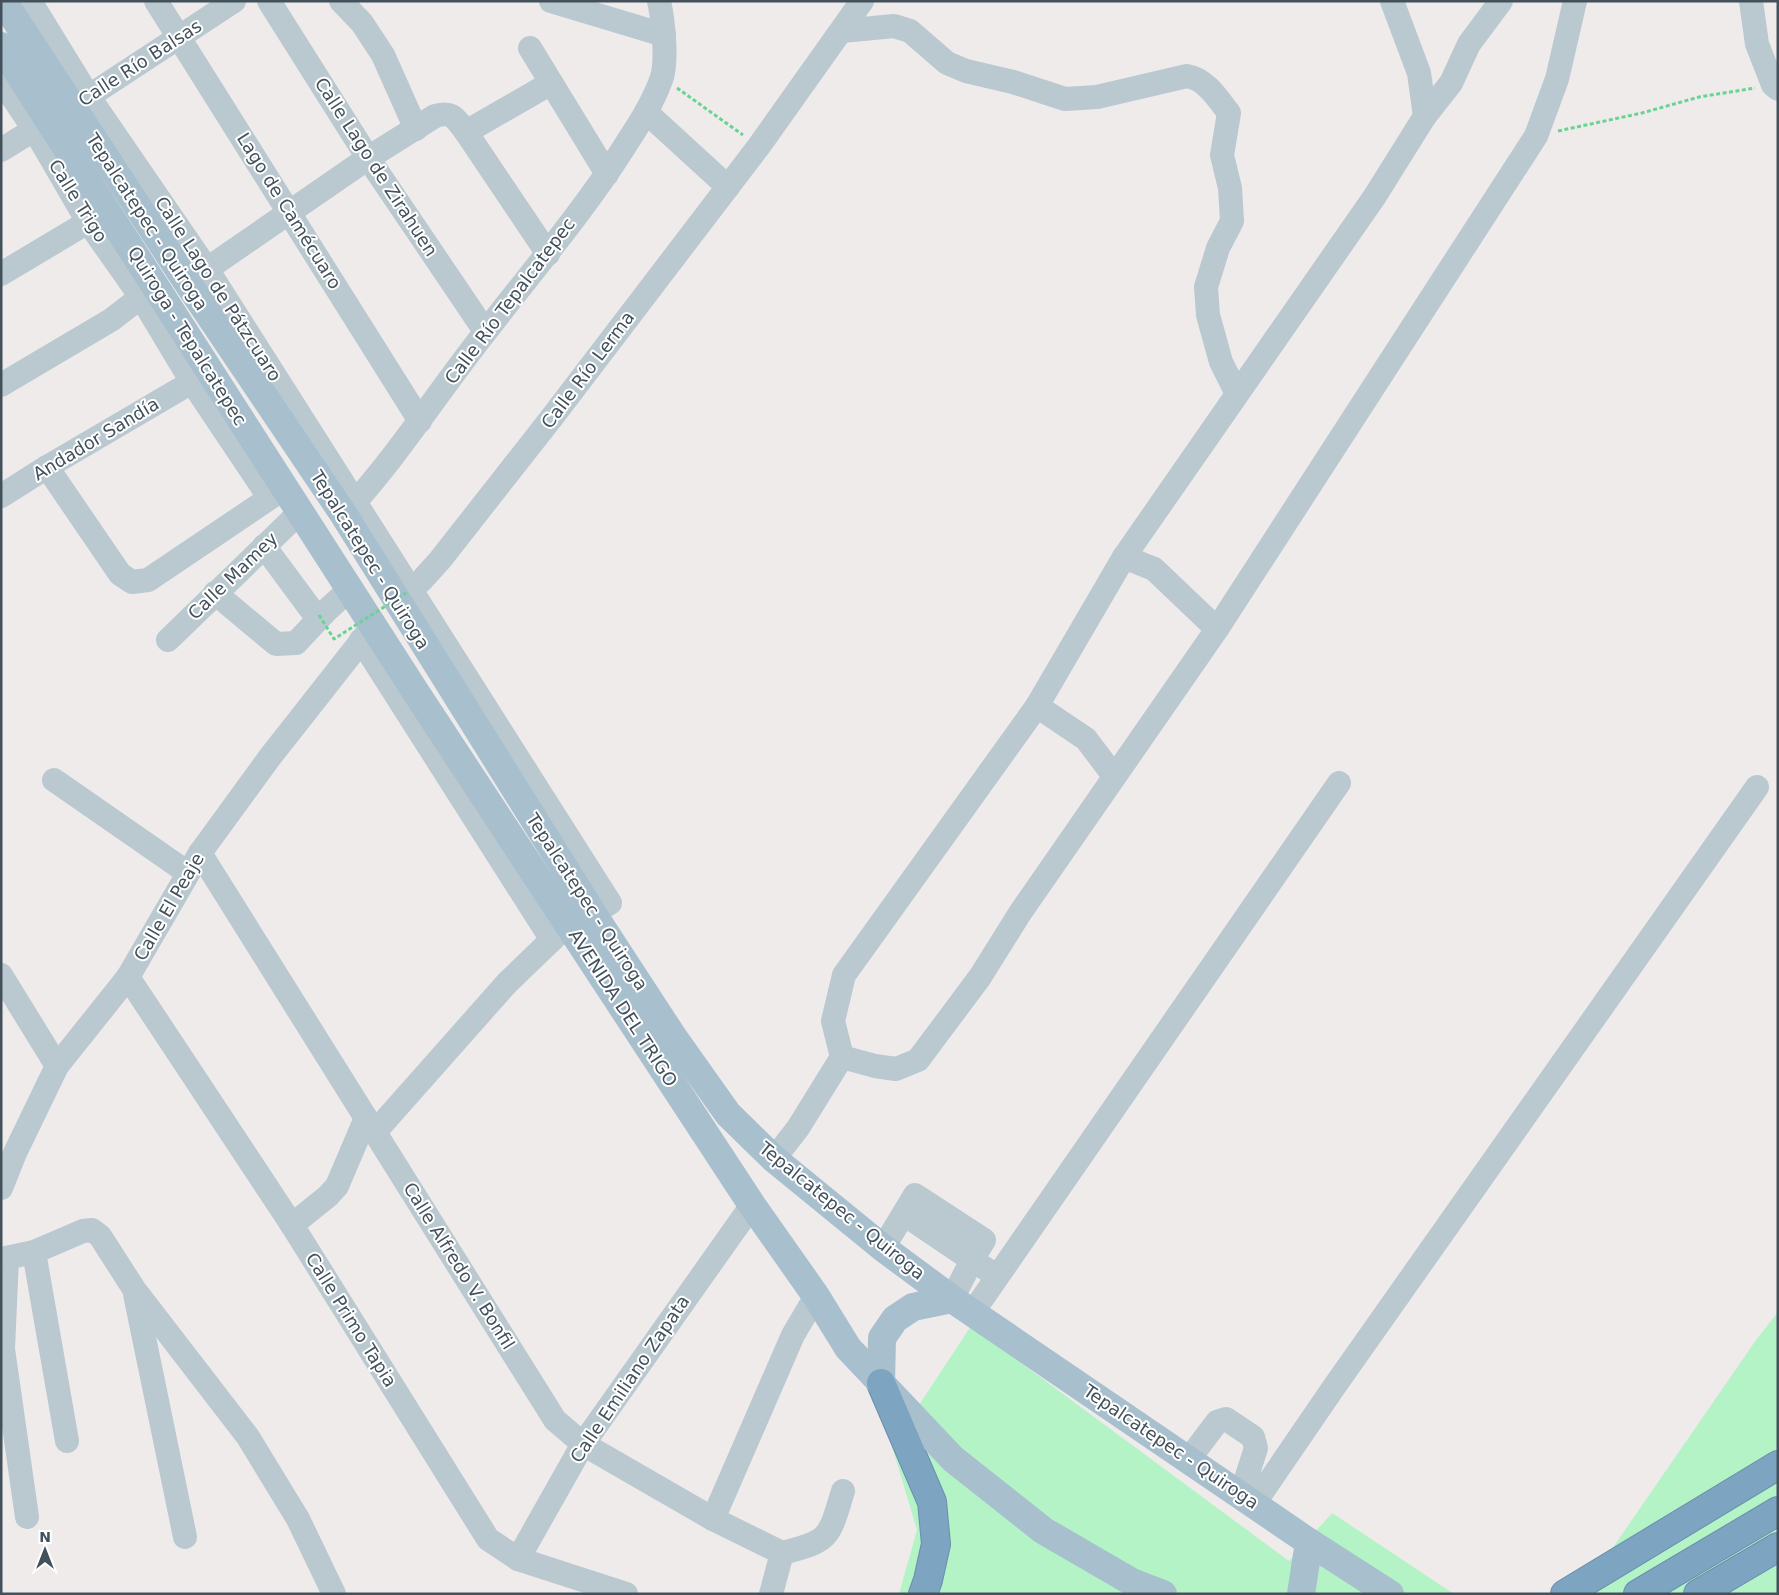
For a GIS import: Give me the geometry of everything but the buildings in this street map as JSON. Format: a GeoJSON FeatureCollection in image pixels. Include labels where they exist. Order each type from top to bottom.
{"type":"FeatureCollection","features":[{"type":"Feature","properties":{"kind":"highway"},"geometry":{"type":"LineString","coordinates":[[881,1383],[932,1502],[936,1544],[928,1580],[922,1594]]}},
{"type":"Feature","properties":{"kind":"highway"},"geometry":{"type":"LineString","coordinates":[[1566,1594],[1778,1465]]}},
{"type":"Feature","properties":{"kind":"highway"},"geometry":{"type":"LineString","coordinates":[[1638,1594],[1778,1511]]}},
{"type":"Feature","properties":{"kind":"highway"},"geometry":{"type":"LineString","coordinates":[[1698,1594],[1778,1547]]}},
{"type":"Feature","properties":{"kind":"main road","name":"Tepalcatepec - Quiroga"},"geometry":{"type":"LineString","coordinates":[[3,1],[61,113],[350,508],[593,914],[672,1034],[728,1114],[774,1159],[883,1248],[962,1305],[1309,1542],[1390,1594]]}},
{"type":"Feature","properties":{"kind":"main road","name":"Quiroga - Tepalcatepec"},"geometry":{"type":"LineString","coordinates":[[1,46],[61,113],[276,493],[299,512],[349,590],[367,633]]}},
{"type":"Feature","properties":{"kind":"main road","name":"AVENIDA DEL TRIGO"},"geometry":{"type":"LineString","coordinates":[[367,633],[560,932],[704,1131],[752,1205],[816,1296],[848,1348],[881,1383]]}},
{"type":"Feature","properties":{"kind":"main road"},"geometry":{"type":"LineString","coordinates":[[704,1131],[728,1114]]}},
{"type":"Feature","properties":{"kind":"main road"},"geometry":{"type":"LineString","coordinates":[[962,1305],[914,1307],[895,1319],[882,1338],[881,1383],[953,1459],[1044,1531],[1132,1582],[1163,1594]]}},
{"type":"Feature","properties":{"kind":"main road"},"geometry":{"type":"LineString","coordinates":[[1301,1594],[1309,1542]]}},
{"type":"Feature","properties":{"kind":"street","name":"Calle Lago de Pátzcuaro"},"geometry":{"type":"LineString","coordinates":[[30,1],[61,113],[207,269],[350,508],[408,591],[610,903],[593,914]]}},
{"type":"Feature","properties":{"kind":"street","name":"Lago de Camécuaro"},"geometry":{"type":"LineString","coordinates":[[156,1],[420,421]]}},
{"type":"Feature","properties":{"kind":"street","name":"Calle Río Balsas"},"geometry":{"type":"LineString","coordinates":[[1,150],[180,38],[234,1]]}},
{"type":"Feature","properties":{"kind":"street","name":"Calle Lago de Zirahuen"},"geometry":{"type":"LineString","coordinates":[[269,1],[368,158],[486,331]]}},
{"type":"Feature","properties":{"kind":"street"},"geometry":{"type":"LineString","coordinates":[[341,1],[362,23],[426,122]]}},
{"type":"Feature","properties":{"kind":"street"},"geometry":{"type":"LineString","coordinates":[[551,1],[664,35]]}},
{"type":"Feature","properties":{"kind":"street"},"geometry":{"type":"LineString","coordinates":[[659,1],[664,35],[662,78]]}},
{"type":"Feature","properties":{"kind":"street","name":"Calle Río Lerma"},"geometry":{"type":"LineString","coordinates":[[408,591],[421,581],[440,560],[553,416],[759,146],[862,1]]}},
{"type":"Feature","properties":{"kind":"street"},"geometry":{"type":"LineString","coordinates":[[1392,1],[1419,73],[1425,116]]}},
{"type":"Feature","properties":{"kind":"street"},"geometry":{"type":"LineString","coordinates":[[774,1159],[798,1128],[842,1057],[833,1021],[844,975],[1037,706],[1124,557],[1376,196],[1425,116],[1451,83],[1469,44],[1501,1]]}},
{"type":"Feature","properties":{"kind":"street"},"geometry":{"type":"LineString","coordinates":[[842,1057],[875,1066],[896,1069],[918,1060],[980,977],[1020,913],[1217,629],[1536,136],[1557,79],[1575,1]]}},
{"type":"Feature","properties":{"kind":"street"},"geometry":{"type":"LineString","coordinates":[[1751,1],[1757,44],[1775,87]]}},
{"type":"Feature","properties":{"kind":"street"},"geometry":{"type":"LineString","coordinates":[[842,31],[894,26],[910,32],[947,63],[966,72],[1013,82],[1065,99],[1097,97],[1187,76],[1195,77],[1202,82],[1230,113],[1222,155],[1230,188],[1232,221],[1218,248],[1206,287],[1208,315],[1221,362],[1237,394]]}},
{"type":"Feature","properties":{"kind":"street"},"geometry":{"type":"LineString","coordinates":[[530,48],[607,174]]}},
{"type":"Feature","properties":{"kind":"street","name":"Calle Río Tepalcatepec"},"geometry":{"type":"LineString","coordinates":[[350,508],[420,421],[486,331],[548,254],[607,174],[646,112],[662,78]]}},
{"type":"Feature","properties":{"kind":"street","name":"Calle Trigo"},"geometry":{"type":"LineString","coordinates":[[1,80],[61,113],[88,222],[142,296],[192,382],[276,493]]}},
{"type":"Feature","properties":{"kind":"street"},"geometry":{"type":"LineString","coordinates":[[466,132],[551,83]]}},
{"type":"Feature","properties":{"kind":"street"},"geometry":{"type":"LineString","coordinates":[[646,112],[728,187]]}},
{"type":"Feature","properties":{"kind":"street"},"geometry":{"type":"LineString","coordinates":[[207,269],[368,158],[426,122],[446,113],[454,116],[466,132],[548,254]]}},
{"type":"Feature","properties":{"kind":"street"},"geometry":{"type":"LineString","coordinates":[[1,274],[88,222]]}},
{"type":"Feature","properties":{"kind":"street"},"geometry":{"type":"LineString","coordinates":[[1,385],[111,320],[142,296]]}},
{"type":"Feature","properties":{"kind":"street","name":"Andador Sandía"},"geometry":{"type":"LineString","coordinates":[[1,496],[192,382]]}},
{"type":"Feature","properties":{"kind":"street"},"geometry":{"type":"LineString","coordinates":[[47,467],[120,574],[132,582],[148,580],[276,493]]}},
{"type":"Feature","properties":{"kind":"street","name":"Calle Mamey"},"geometry":{"type":"LineString","coordinates":[[168,640],[299,512]]}},
{"type":"Feature","properties":{"kind":"street"},"geometry":{"type":"LineString","coordinates":[[264,546],[319,617]]}},
{"type":"Feature","properties":{"kind":"street"},"geometry":{"type":"LineString","coordinates":[[1124,557],[1154,568],[1217,629]]}},
{"type":"Feature","properties":{"kind":"street"},"geometry":{"type":"LineString","coordinates":[[216,593],[276,644],[296,643],[319,617],[349,590]]}},
{"type":"Feature","properties":{"kind":"street","name":"Calle El Peaje"},"geometry":{"type":"LineString","coordinates":[[1,1188],[15,1153],[57,1066],[128,977],[194,863],[270,757],[367,633]]}},
{"type":"Feature","properties":{"kind":"street"},"geometry":{"type":"LineString","coordinates":[[1037,706],[1086,739],[1114,776]]}},
{"type":"Feature","properties":{"kind":"street"},"geometry":{"type":"LineString","coordinates":[[54,780],[194,863]]}},
{"type":"Feature","properties":{"kind":"street"},"geometry":{"type":"LineString","coordinates":[[962,1305],[1003,1267],[1339,783]]}},
{"type":"Feature","properties":{"kind":"street"},"geometry":{"type":"LineString","coordinates":[[1248,1500],[1334,1387],[1757,787]]}},
{"type":"Feature","properties":{"kind":"street","name":"Calle Alfredo V. Bonfil"},"geometry":{"type":"LineString","coordinates":[[194,863],[371,1125],[555,1420],[583,1444],[713,1520],[782,1553]]}},
{"type":"Feature","properties":{"kind":"street"},"geometry":{"type":"LineString","coordinates":[[292,1225],[328,1196],[337,1186],[371,1125],[507,983],[560,932]]}},
{"type":"Feature","properties":{"kind":"street"},"geometry":{"type":"LineString","coordinates":[[1,975],[57,1066]]}},
{"type":"Feature","properties":{"kind":"street","name":"Calle Primo Tapia"},"geometry":{"type":"LineString","coordinates":[[128,977],[292,1225],[488,1538],[518,1560],[626,1594]]}},
{"type":"Feature","properties":{"kind":"street","name":"Calle Emiliano Zapata"},"geometry":{"type":"LineString","coordinates":[[518,1560],[583,1444],[752,1205]]}},
{"type":"Feature","properties":{"kind":"street"},"geometry":{"type":"LineString","coordinates":[[883,1248],[904,1214],[950,1231],[984,1240],[1003,1267]]}},
{"type":"Feature","properties":{"kind":"street"},"geometry":{"type":"LineString","coordinates":[[27,1517],[3,1349],[4,1258],[34,1252],[83,1231],[92,1230],[100,1236],[134,1289],[248,1437],[298,1519],[334,1594]]}},
{"type":"Feature","properties":{"kind":"street"},"geometry":{"type":"LineString","coordinates":[[950,1231],[972,1260],[1003,1267]]}},
{"type":"Feature","properties":{"kind":"street"},"geometry":{"type":"LineString","coordinates":[[962,1305],[972,1260],[984,1240]]}},
{"type":"Feature","properties":{"kind":"street"},"geometry":{"type":"LineString","coordinates":[[34,1252],[67,1441]]}},
{"type":"Feature","properties":{"kind":"street"},"geometry":{"type":"LineString","coordinates":[[134,1289],[185,1537]]}},
{"type":"Feature","properties":{"kind":"street"},"geometry":{"type":"LineString","coordinates":[[713,1520],[793,1336],[816,1296]]}},
{"type":"Feature","properties":{"kind":"street"},"geometry":{"type":"LineString","coordinates":[[1189,1459],[1217,1422],[1226,1419],[1253,1437],[1256,1448],[1248,1500]]}},
{"type":"Feature","properties":{"kind":"street"},"geometry":{"type":"LineString","coordinates":[[771,1594],[782,1553],[820,1542],[828,1534],[834,1523],[843,1491]]}},
{"type":"Feature","properties":{"kind":"path"},"geometry":{"type":"LineString","coordinates":[[662,78],[759,146]]}},
{"type":"Feature","properties":{"kind":"path"},"geometry":{"type":"LineString","coordinates":[[1536,136],[1642,112],[1699,96],[1775,87]]}},
{"type":"Feature","properties":{"kind":"path"},"geometry":{"type":"LineString","coordinates":[[319,617],[334,639],[408,591]]}},
{"type":"Feature","properties":{"kind":"green space"},"geometry":{"type":"Polygon","coordinates":[[[1778,1312],[1778,1594],[1551,1594],[1603,1562],[1756,1340],[1778,1312]]]}},
{"type":"Feature","properties":{"kind":"green space"},"geometry":{"type":"Polygon","coordinates":[[[971,1326],[1289,1561],[1332,1513],[1454,1594],[899,1594],[917,1530],[892,1446],[971,1326]]]}}]}
